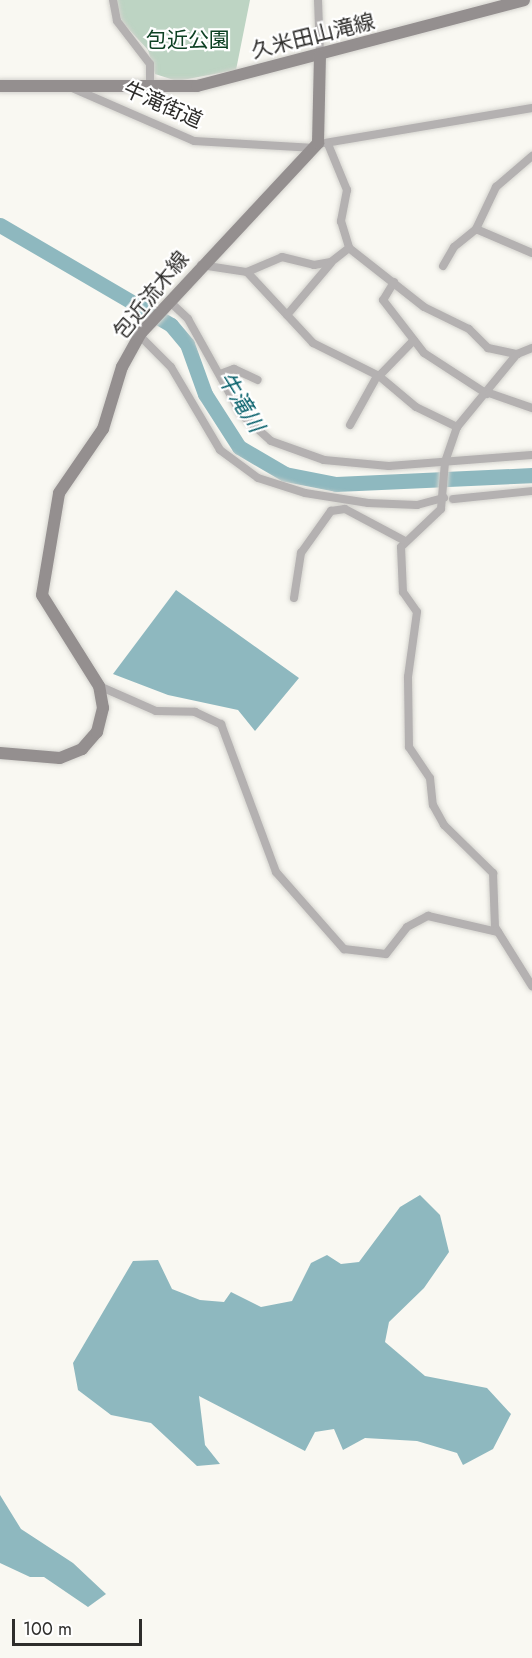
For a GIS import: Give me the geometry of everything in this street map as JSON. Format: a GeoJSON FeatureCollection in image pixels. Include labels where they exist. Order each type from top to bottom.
{"type":"FeatureCollection","features":[{"type":"Feature","properties":{"kind":"street"},"geometry":{"type":"LineString","coordinates":[[113,0],[117,21],[150,64],[150,88]]}},
{"type":"Feature","properties":{"kind":"street"},"geometry":{"type":"LineString","coordinates":[[318,0],[320,145],[347,190],[341,221],[349,248],[424,307],[469,329],[488,348],[517,354],[530,351]]}},
{"type":"Feature","properties":{"kind":"street","name":"久米田山滝線"},"geometry":{"type":"LineString","coordinates":[[0,86],[150,88],[197,86],[524,0]]}},
{"type":"Feature","properties":{"kind":"street","name":"牛滝街道"},"geometry":{"type":"LineString","coordinates":[[70,87],[194,141],[320,145],[532,108]]}},
{"type":"Feature","properties":{"kind":"street","name":"包近流木線"},"geometry":{"type":"LineString","coordinates":[[0,753],[46,760],[82,749],[101,720],[99,686],[49,610],[42,595],[44,571],[63,482],[100,434],[122,367],[143,331],[200,265],[320,145]]}},
{"type":"Feature","properties":{"kind":"street"},"geometry":{"type":"LineString","coordinates":[[443,266],[454,247],[476,229],[496,187],[532,156]]}},
{"type":"Feature","properties":{"kind":"street"},"geometry":{"type":"LineString","coordinates":[[476,229],[532,253]]}},
{"type":"Feature","properties":{"kind":"street"},"geometry":{"type":"LineString","coordinates":[[287,315],[332,262],[349,248]]}},
{"type":"Feature","properties":{"kind":"street"},"geometry":{"type":"LineString","coordinates":[[200,265],[247,272],[282,256],[314,265],[332,262]]}},
{"type":"Feature","properties":{"kind":"street"},"geometry":{"type":"LineString","coordinates":[[247,272],[287,315],[331,356],[358,364],[416,407],[457,427]]}},
{"type":"Feature","properties":{"kind":"street"},"geometry":{"type":"LineString","coordinates":[[394,282],[383,300],[424,353],[488,393],[532,408]]}},
{"type":"Feature","properties":{"kind":"street"},"geometry":{"type":"LineString","coordinates":[[167,304],[188,319],[254,429],[298,452],[389,466],[445,465],[532,455]]}},
{"type":"Feature","properties":{"kind":"street"},"geometry":{"type":"LineString","coordinates":[[143,331],[171,367],[220,450],[258,478],[305,493],[368,503],[417,505],[447,496],[532,491]]}},
{"type":"Feature","properties":{"kind":"street"},"geometry":{"type":"LineString","coordinates":[[350,425],[378,377],[414,340]]}},
{"type":"Feature","properties":{"kind":"street"},"geometry":{"type":"LineString","coordinates":[[403,540],[429,523],[447,496],[445,465],[457,427],[488,393],[517,354]]}},
{"type":"Feature","properties":{"kind":"street"},"geometry":{"type":"LineString","coordinates":[[220,374],[234,369],[258,380]]}},
{"type":"Feature","properties":{"kind":"street"},"geometry":{"type":"LineString","coordinates":[[294,598],[301,553],[331,511],[345,509],[403,540]]}},
{"type":"Feature","properties":{"kind":"street"},"geometry":{"type":"LineString","coordinates":[[403,540],[403,592],[417,612],[408,677],[409,747],[426,770],[444,825],[493,873],[498,932],[532,986]]}},
{"type":"Feature","properties":{"kind":"street"},"geometry":{"type":"LineString","coordinates":[[99,686],[156,711],[195,712],[220,724],[276,872],[344,949],[386,954],[407,927],[428,916],[498,932]]}},
{"type":"Feature","properties":{"kind":"green space","name":"包近公園"},"geometry":{"type":"Polygon","coordinates":[[[116,0],[250,0],[236,70],[177,81],[155,74],[148,50],[122,22],[116,0]]]}},
{"type":"Feature","properties":{"kind":"water"},"geometry":{"type":"Polygon","coordinates":[[[176,590],[299,678],[255,731],[238,710],[168,695],[113,674],[176,590]]]}},
{"type":"Feature","properties":{"kind":"water"},"geometry":{"type":"Polygon","coordinates":[[[420,1195],[440,1215],[449,1252],[424,1288],[389,1322],[385,1342],[425,1376],[487,1388],[511,1414],[493,1449],[463,1465],[457,1453],[417,1441],[365,1438],[343,1450],[334,1429],[315,1432],[305,1451],[199,1396],[205,1445],[220,1464],[197,1466],[151,1423],[111,1415],[78,1390],[73,1363],[133,1261],[158,1260],[172,1289],[200,1300],[224,1302],[231,1292],[261,1307],[292,1301],[311,1263],[327,1255],[341,1264],[359,1262],[400,1207],[420,1195]]]}},
{"type":"Feature","properties":{"kind":"water"},"geometry":{"type":"Polygon","coordinates":[[[0,1495],[21,1529],[73,1563],[106,1594],[88,1607],[44,1577],[30,1577],[0,1563],[0,1495]]]}},
{"type":"Feature","properties":{"kind":"waterway","name":"牛滝川"},"geometry":{"type":"LineString","coordinates":[[0,225],[171,325],[187,344],[205,394],[239,447],[285,474],[336,484],[532,475]]}}]}
